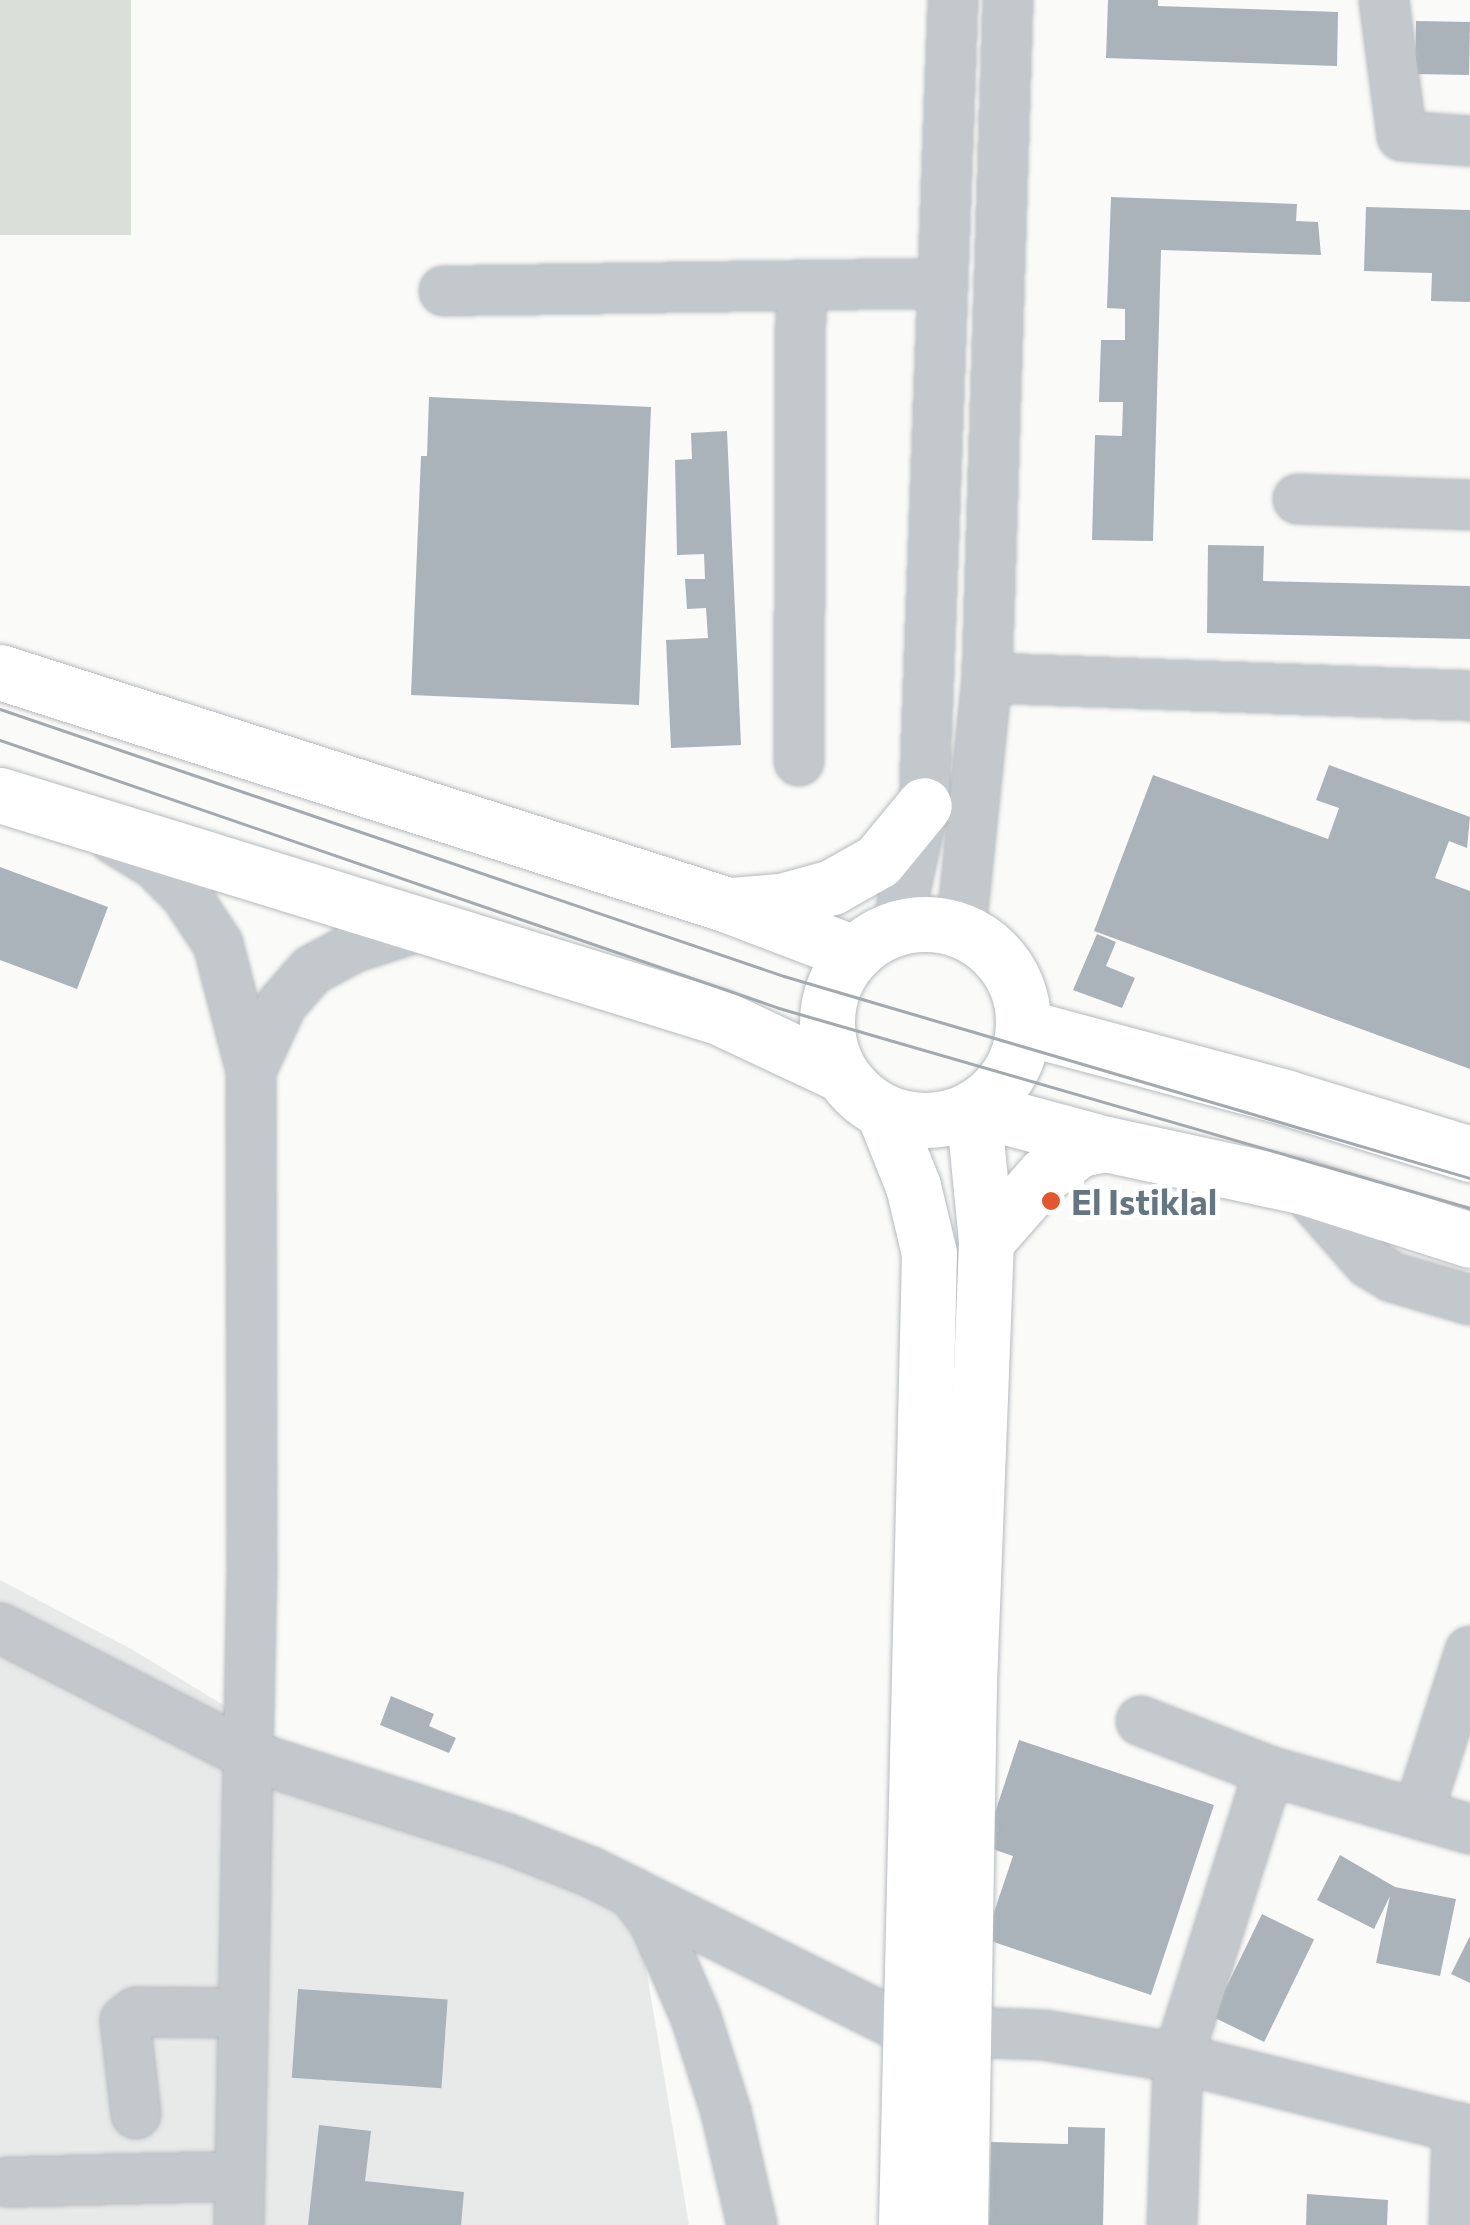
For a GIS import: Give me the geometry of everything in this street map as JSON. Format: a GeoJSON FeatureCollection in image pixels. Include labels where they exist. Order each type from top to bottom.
{"type":"FeatureCollection","features":[{"type":"Feature","properties":{"kind":"main road"},"geometry":{"type":"LineString","coordinates":[[0,672],[728,905],[876,940]]}},
{"type":"Feature","properties":{"kind":"main road"},"geometry":{"type":"LineString","coordinates":[[0,795],[719,1018],[842,1074]]}},
{"type":"Feature","properties":{"kind":"main road"},"geometry":{"type":"LineString","coordinates":[[728,905],[781,901],[832,886],[878,861],[924,805]]}},
{"type":"Feature","properties":{"kind":"main road"},"geometry":{"type":"LineString","coordinates":[[918,924],[961,930],[982,942],[1014,980],[1024,1028],[1020,1048],[1003,1083],[972,1108],[924,1120],[883,1111],[860,1096],[842,1074],[826,1024],[839,974],[876,940],[918,924]]}},
{"type":"Feature","properties":{"kind":"main road"},"geometry":{"type":"LineString","coordinates":[[1024,1028],[1459,1146]]}},
{"type":"Feature","properties":{"kind":"main road"},"geometry":{"type":"LineString","coordinates":[[972,1108],[1106,1144],[1301,1186],[1470,1240]]}},
{"type":"Feature","properties":{"kind":"main road"},"geometry":{"type":"LineString","coordinates":[[960,2225],[969,1683],[986,1241],[972,1108]]}},
{"type":"Feature","properties":{"kind":"main road"},"geometry":{"type":"LineString","coordinates":[[883,1111],[913,1186],[929,1253],[906,2225]]}},
{"type":"Feature","properties":{"kind":"main road"},"geometry":{"type":"LineString","coordinates":[[986,1241],[1044,1175],[1080,1149],[1106,1144]]}},
{"type":"Feature","properties":{"kind":"street"},"geometry":{"type":"LineString","coordinates":[[876,940],[924,805],[953,0]]}},
{"type":"Feature","properties":{"kind":"street"},"geometry":{"type":"LineString","coordinates":[[961,930],[987,678],[1008,0]]}},
{"type":"Feature","properties":{"kind":"street"},"geometry":{"type":"LineString","coordinates":[[1384,0],[1402,136],[1470,141]]}},
{"type":"Feature","properties":{"kind":"street"},"geometry":{"type":"LineString","coordinates":[[444,291],[943,282]]}},
{"type":"Feature","properties":{"kind":"street"},"geometry":{"type":"LineString","coordinates":[[799,761],[801,285]]}},
{"type":"Feature","properties":{"kind":"street"},"geometry":{"type":"LineString","coordinates":[[1298,499],[1470,505]]}},
{"type":"Feature","properties":{"kind":"street"},"geometry":{"type":"LineString","coordinates":[[987,678],[1470,696]]}},
{"type":"Feature","properties":{"kind":"street"},"geometry":{"type":"LineString","coordinates":[[76,817],[155,864],[184,894],[218,944],[251,1071],[252,1565],[239,2225]]}},
{"type":"Feature","properties":{"kind":"street"},"geometry":{"type":"LineString","coordinates":[[251,1071],[282,1004],[312,970],[355,946],[418,927]]}},
{"type":"Feature","properties":{"kind":"street"},"geometry":{"type":"LineString","coordinates":[[1301,1186],[1369,1263],[1392,1277],[1470,1300]]}},
{"type":"Feature","properties":{"kind":"street"},"geometry":{"type":"LineString","coordinates":[[0,1628],[248,1755],[505,1838],[632,1892],[908,2030],[1044,2034],[1178,2058],[1464,2129],[1454,2225]]}},
{"type":"Feature","properties":{"kind":"street"},"geometry":{"type":"LineString","coordinates":[[1418,1813],[1470,1651]]}},
{"type":"Feature","properties":{"kind":"street"},"geometry":{"type":"LineString","coordinates":[[1142,1722],[1270,1770],[1470,1830]]}},
{"type":"Feature","properties":{"kind":"street"},"geometry":{"type":"LineString","coordinates":[[1172,2225],[1178,2058],[1270,1770]]}},
{"type":"Feature","properties":{"kind":"street"},"geometry":{"type":"LineString","coordinates":[[632,1892],[654,1921],[696,2018],[726,2112],[752,2225]]}},
{"type":"Feature","properties":{"kind":"street"},"geometry":{"type":"LineString","coordinates":[[136,2114],[125,2021],[136,2012],[244,2013]]}},
{"type":"Feature","properties":{"kind":"street"},"geometry":{"type":"LineString","coordinates":[[8,2182],[240,2176]]}},
{"type":"Feature","properties":{"kind":"shaded area"},"geometry":{"type":"Polygon","coordinates":[[[0,0],[131,0],[131,235],[0,235],[0,0]]]}},
{"type":"Feature","properties":{"kind":"shaded area"},"geometry":{"type":"Polygon","coordinates":[[[0,1580],[133,1650],[361,1789],[637,1914],[689,2225],[0,2225],[0,1580]]]}},
{"type":"Feature","properties":{"kind":"building"},"geometry":{"type":"Polygon","coordinates":[[[1108,0],[1158,0],[1158,6],[1338,12],[1337,66],[1106,58],[1108,0]]]}},
{"type":"Feature","properties":{"kind":"building"},"geometry":{"type":"Polygon","coordinates":[[[1416,21],[1470,22],[1469,75],[1415,74],[1416,21]]]}},
{"type":"Feature","properties":{"kind":"building"},"geometry":{"type":"Polygon","coordinates":[[[1111,197],[1297,204],[1296,221],[1318,222],[1321,255],[1161,250],[1153,541],[1092,540],[1095,435],[1122,436],[1123,402],[1099,402],[1101,340],[1125,340],[1125,309],[1107,308],[1111,197]]]}},
{"type":"Feature","properties":{"kind":"building"},"geometry":{"type":"Polygon","coordinates":[[[1366,207],[1470,210],[1470,302],[1431,301],[1432,273],[1364,271],[1366,207]]]}},
{"type":"Feature","properties":{"kind":"building"},"geometry":{"type":"Polygon","coordinates":[[[429,397],[651,407],[639,705],[411,695],[421,456],[427,456],[429,397]]]}},
{"type":"Feature","properties":{"kind":"building"},"geometry":{"type":"Polygon","coordinates":[[[727,431],[741,745],[671,748],[666,640],[708,638],[706,608],[687,609],[685,579],[705,579],[704,554],[677,555],[675,460],[692,459],[691,433],[727,431]]]}},
{"type":"Feature","properties":{"kind":"building"},"geometry":{"type":"Polygon","coordinates":[[[1208,545],[1264,546],[1263,581],[1470,586],[1470,639],[1207,633],[1208,545]]]}},
{"type":"Feature","properties":{"kind":"building"},"geometry":{"type":"Polygon","coordinates":[[[1329,765],[1470,817],[1467,848],[1449,841],[1435,878],[1470,891],[1470,1069],[1094,931],[1153,775],[1328,839],[1339,808],[1316,800],[1329,765]]]}},
{"type":"Feature","properties":{"kind":"building"},"geometry":{"type":"Polygon","coordinates":[[[0,867],[108,907],[77,989],[0,960],[0,867]]]}},
{"type":"Feature","properties":{"kind":"building"},"geometry":{"type":"Polygon","coordinates":[[[1097,934],[1116,942],[1106,966],[1135,978],[1122,1008],[1073,990],[1097,934]]]}},
{"type":"Feature","properties":{"kind":"building"},"geometry":{"type":"Polygon","coordinates":[[[391,1696],[434,1714],[429,1726],[456,1738],[449,1753],[380,1725],[391,1696]]]}},
{"type":"Feature","properties":{"kind":"building"},"geometry":{"type":"Polygon","coordinates":[[[1019,1740],[1214,1805],[1151,1995],[985,1939],[1013,1856],[984,1846],[1019,1740]]]}},
{"type":"Feature","properties":{"kind":"building"},"geometry":{"type":"Polygon","coordinates":[[[1340,1855],[1395,1887],[1456,1899],[1440,1976],[1376,1963],[1390,1896],[1374,1929],[1317,1900],[1340,1855]]]}},
{"type":"Feature","properties":{"kind":"building"},"geometry":{"type":"Polygon","coordinates":[[[1262,1914],[1314,1939],[1264,2042],[1212,2016],[1262,1914]]]}},
{"type":"Feature","properties":{"kind":"building"},"geometry":{"type":"Polygon","coordinates":[[[1470,1936],[1470,1983],[1451,1974],[1470,1936]]]}},
{"type":"Feature","properties":{"kind":"building"},"geometry":{"type":"Polygon","coordinates":[[[298,1989],[448,1999],[441,2088],[292,2078],[298,1989]]]}},
{"type":"Feature","properties":{"kind":"building"},"geometry":{"type":"Polygon","coordinates":[[[319,2125],[371,2131],[365,2181],[464,2192],[461,2225],[308,2225],[319,2125]]]}},
{"type":"Feature","properties":{"kind":"building"},"geometry":{"type":"Polygon","coordinates":[[[1068,2127],[1105,2128],[1103,2225],[989,2225],[991,2142],[1068,2144],[1068,2127]]]}},
{"type":"Feature","properties":{"kind":"building"},"geometry":{"type":"Polygon","coordinates":[[[1307,2194],[1388,2200],[1387,2225],[1306,2225],[1307,2194]]]}},
{"type":"Feature","properties":{"kind":"tram line"},"geometry":{"type":"LineString","coordinates":[[0,709],[784,976],[1470,1178]]}},
{"type":"Feature","properties":{"kind":"tram line"},"geometry":{"type":"LineString","coordinates":[[0,740],[779,1008],[1470,1208]]}},
{"type":"Feature","properties":{"kind":"place","name":"El Istiklal"},"geometry":{"type":"Point","coordinates":[1051,1201]}}]}
